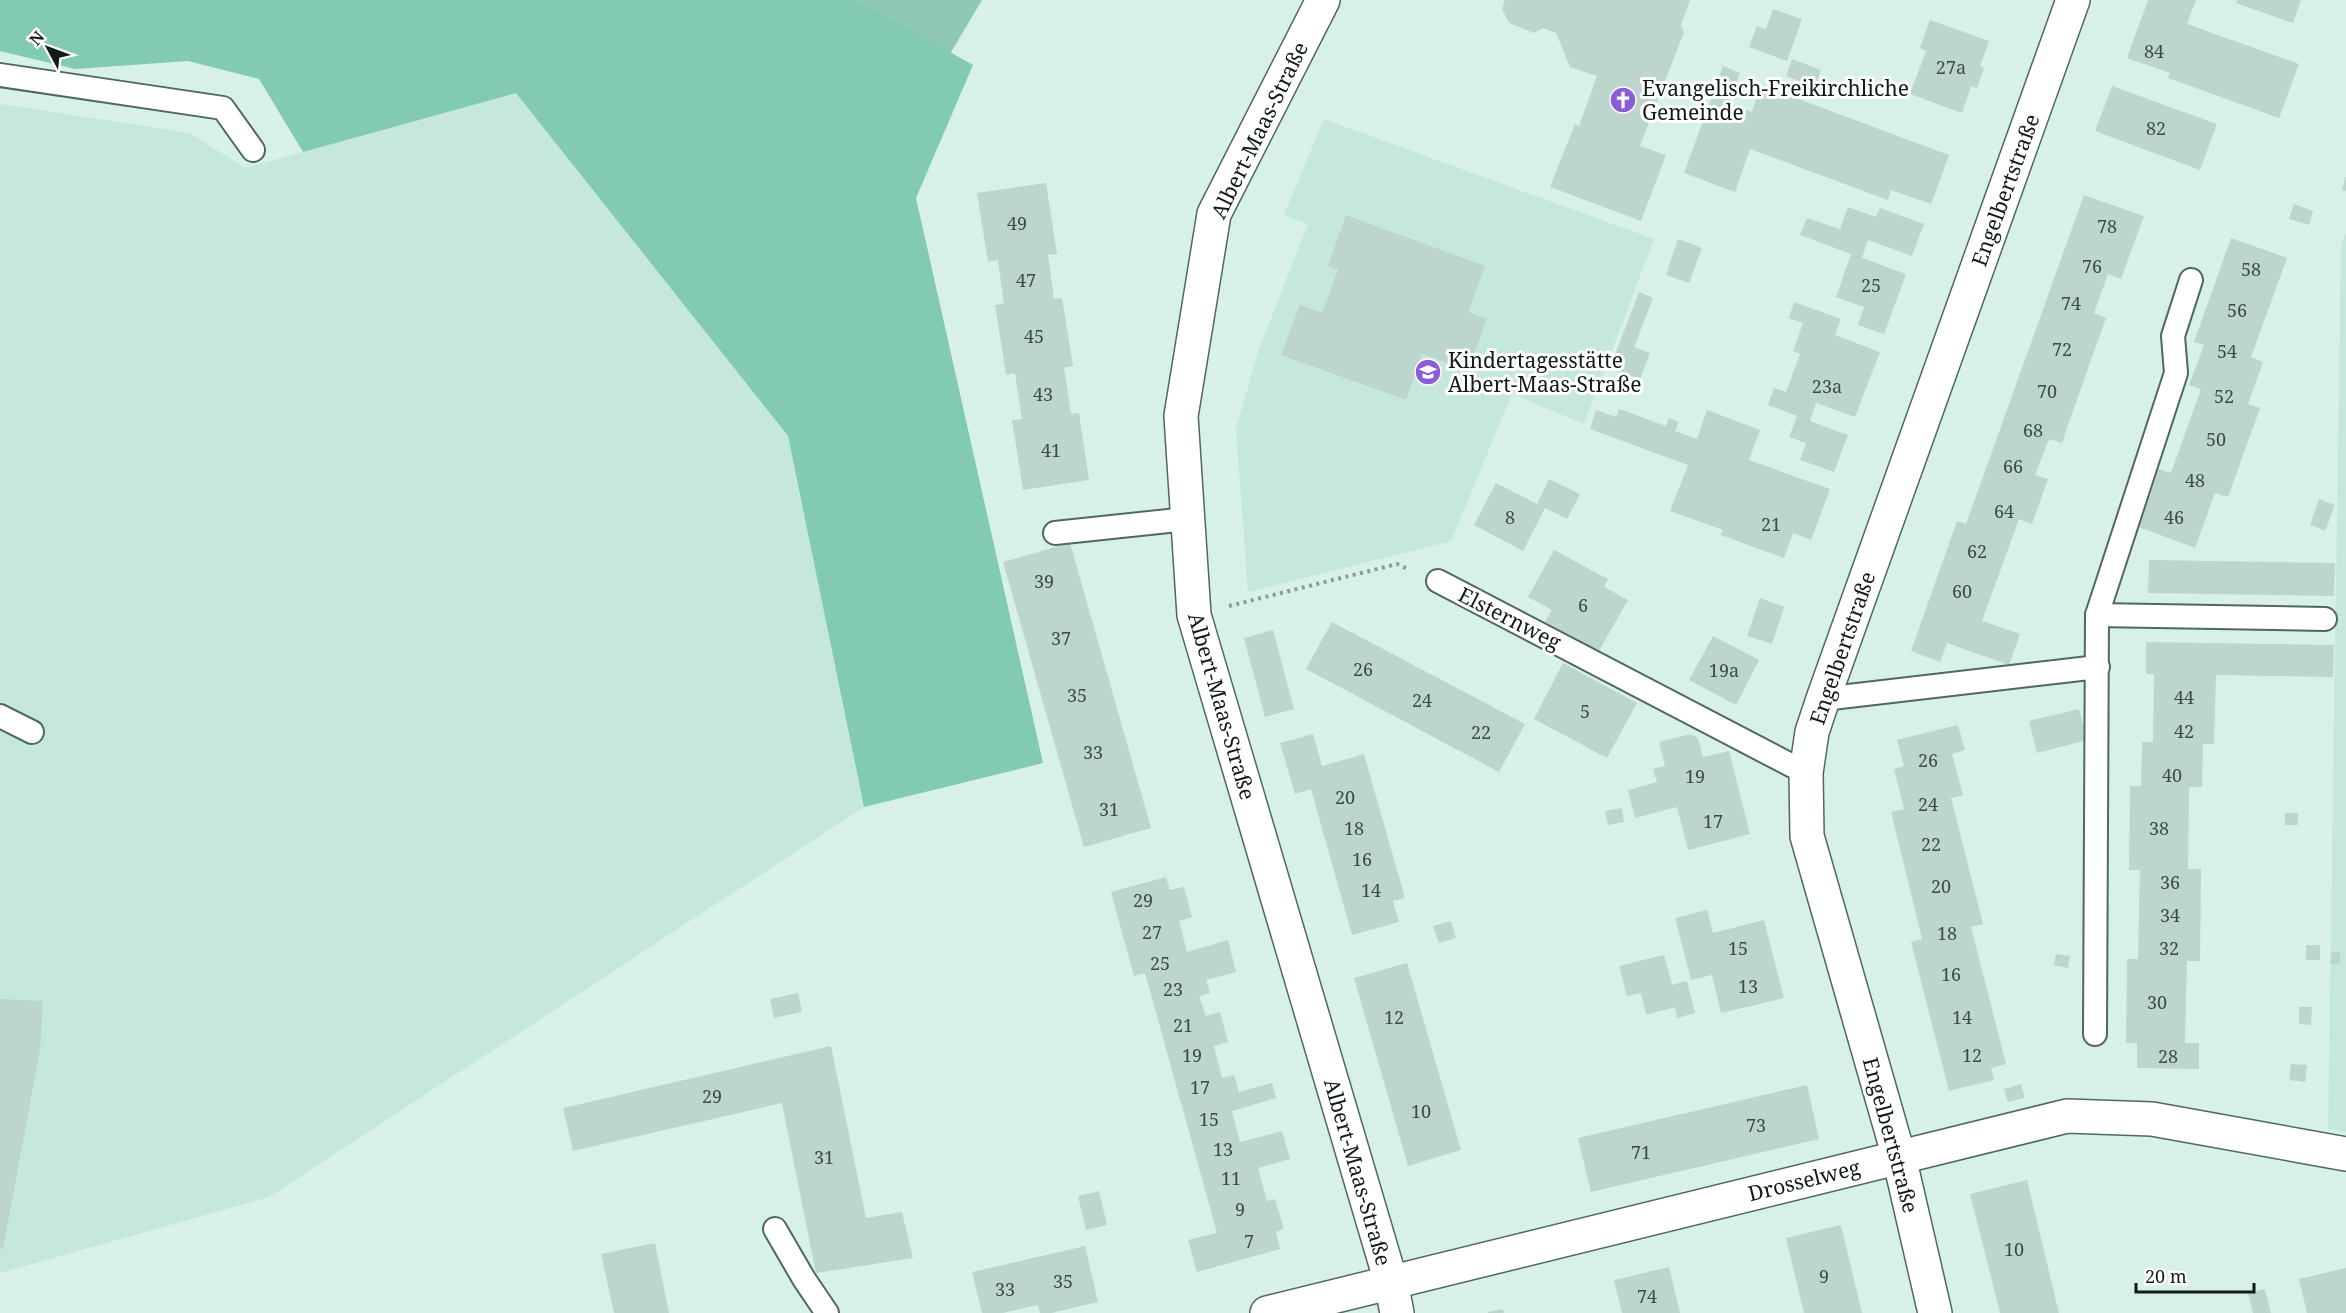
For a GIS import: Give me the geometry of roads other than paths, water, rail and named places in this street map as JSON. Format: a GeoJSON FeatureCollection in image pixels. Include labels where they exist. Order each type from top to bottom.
{"type":"FeatureCollection","features":[{"type":"Feature","properties":{"kind":"street","name":"Albert-Maas-Straße"},"geometry":{"type":"LineString","coordinates":[[1323,0],[1214,214],[1181,416],[1194,615],[1391,1281],[1397,1313]]}},
{"type":"Feature","properties":{"kind":"street","name":"Engelbertstraße"},"geometry":{"type":"LineString","coordinates":[[1935,1313],[1899,1157],[1807,836],[1806,773],[1812,732],[1822,699],[2073,0]]}},
{"type":"Feature","properties":{"kind":"street","name":"Drosselweg"},"geometry":{"type":"LineString","coordinates":[[1267,1313],[2067,1116],[2152,1119],[2346,1154]]}},
{"type":"Feature","properties":{"kind":"lane"},"geometry":{"type":"LineString","coordinates":[[0,75],[223,108],[253,150]]}},
{"type":"Feature","properties":{"kind":"lane"},"geometry":{"type":"LineString","coordinates":[[2095,1034],[2097,615],[2176,373],[2173,336],[2191,279]]}},
{"type":"Feature","properties":{"kind":"lane"},"geometry":{"type":"LineString","coordinates":[[1055,533],[1187,519]]}},
{"type":"Feature","properties":{"kind":"lane","name":"Elsternweg"},"geometry":{"type":"LineString","coordinates":[[1437,581],[1806,773]]}},
{"type":"Feature","properties":{"kind":"lane"},"geometry":{"type":"LineString","coordinates":[[2097,615],[2325,619]]}},
{"type":"Feature","properties":{"kind":"lane"},"geometry":{"type":"LineString","coordinates":[[1822,699],[2098,667]]}},
{"type":"Feature","properties":{"kind":"lane"},"geometry":{"type":"LineString","coordinates":[[0,716],[32,732]]}},
{"type":"Feature","properties":{"kind":"lane"},"geometry":{"type":"LineString","coordinates":[[776,1229],[804,1280],[827,1313]]}},
{"type":"Feature","properties":{"kind":"place","name":"Evangelisch-Freikirchliche Gemeinde"},"geometry":{"type":"Point","coordinates":[1623,100]}},
{"type":"Feature","properties":{"kind":"place","name":"Kindertagesstätte Albert-Maas-Straße"},"geometry":{"type":"Point","coordinates":[1428,372]}}]}
